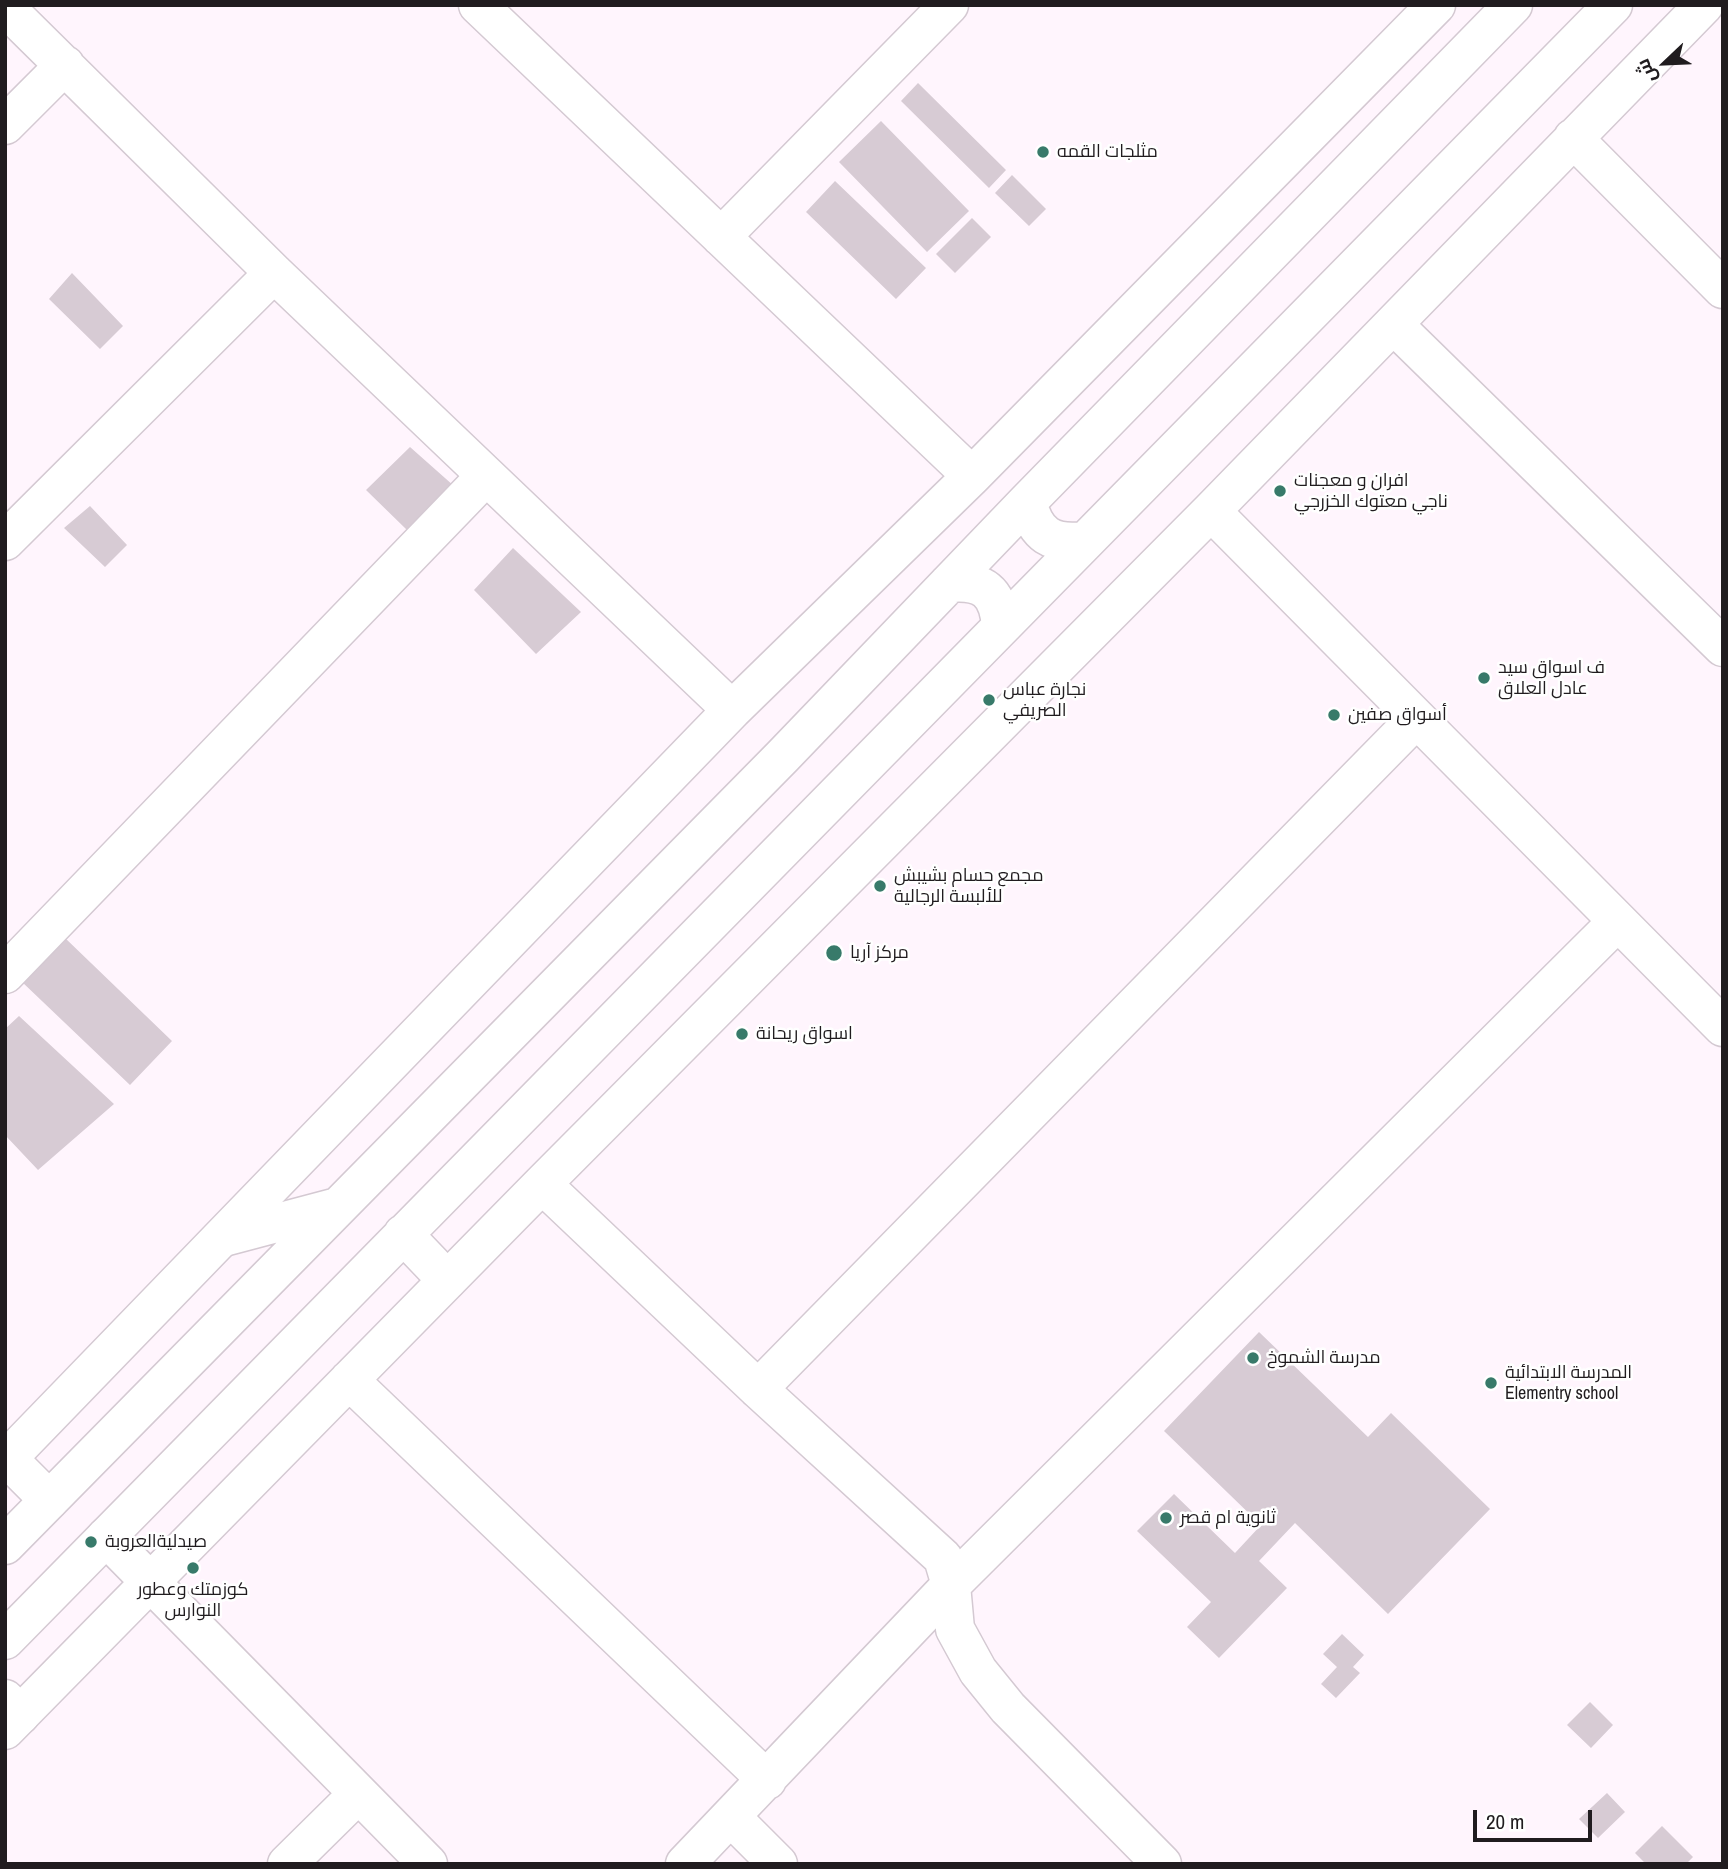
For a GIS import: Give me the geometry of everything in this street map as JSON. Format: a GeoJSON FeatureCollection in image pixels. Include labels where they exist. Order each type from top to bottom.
{"type":"FeatureCollection","features":[{"type":"Feature","properties":{"kind":"street"},"geometry":{"type":"LineString","coordinates":[[478,5],[972,476]]}},
{"type":"Feature","properties":{"kind":"street"},"geometry":{"type":"LineString","coordinates":[[49,1500],[6,1459],[225,1237],[732,710],[972,476],[1436,5]]}},
{"type":"Feature","properties":{"kind":"street"},"geometry":{"type":"LineString","coordinates":[[5,1545],[782,757],[1513,5]]}},
{"type":"Feature","properties":{"kind":"street"},"geometry":{"type":"LineString","coordinates":[[5,1640],[1613,5]]}},
{"type":"Feature","properties":{"kind":"street"},"geometry":{"type":"LineString","coordinates":[[10,1715],[151,1582],[1211,511],[1704,5]]}},
{"type":"Feature","properties":{"kind":"street"},"geometry":{"type":"LineString","coordinates":[[5,7],[274,273],[732,710]]}},
{"type":"Feature","properties":{"kind":"street"},"geometry":{"type":"LineString","coordinates":[[721,237],[928,12]]}},
{"type":"Feature","properties":{"kind":"street"},"geometry":{"type":"LineString","coordinates":[[5,125],[65,65]]}},
{"type":"Feature","properties":{"kind":"street"},"geometry":{"type":"LineString","coordinates":[[1573,138],[1723,289]]}},
{"type":"Feature","properties":{"kind":"street"},"geometry":{"type":"LineString","coordinates":[[5,541],[274,273]]}},
{"type":"Feature","properties":{"kind":"street"},"geometry":{"type":"LineString","coordinates":[[1394,325],[1723,647]]}},
{"type":"Feature","properties":{"kind":"street"},"geometry":{"type":"LineString","coordinates":[[5,974],[485,477]]}},
{"type":"Feature","properties":{"kind":"street"},"geometry":{"type":"LineString","coordinates":[[1027,502],[1032,522],[1046,536],[1065,543],[1085,541]]}},
{"type":"Feature","properties":{"kind":"street"},"geometry":{"type":"LineString","coordinates":[[1211,511],[1723,1027]]}},
{"type":"Feature","properties":{"kind":"street"},"geometry":{"type":"LineString","coordinates":[[949,583],[969,581],[987,590],[999,606],[1001,626]]}},
{"type":"Feature","properties":{"kind":"street"},"geometry":{"type":"LineString","coordinates":[[758,1390],[1416,719]]}},
{"type":"Feature","properties":{"kind":"street"},"geometry":{"type":"LineString","coordinates":[[685,1864],[951,1585],[1617,922]]}},
{"type":"Feature","properties":{"kind":"street"},"geometry":{"type":"LineString","coordinates":[[542,1184],[758,1390],[943,1558],[951,1585],[955,1629],[978,1671],[1008,1708],[1162,1864]]}},
{"type":"Feature","properties":{"kind":"street"},"geometry":{"type":"LineString","coordinates":[[225,1237],[339,1207]]}},
{"type":"Feature","properties":{"kind":"street"},"geometry":{"type":"LineString","coordinates":[[403,1234],[447,1280]]}},
{"type":"Feature","properties":{"kind":"street"},"geometry":{"type":"LineString","coordinates":[[349,1380],[767,1780]]}},
{"type":"Feature","properties":{"kind":"street"},"geometry":{"type":"LineString","coordinates":[[106,1537],[428,1864]]}},
{"type":"Feature","properties":{"kind":"street"},"geometry":{"type":"LineString","coordinates":[[287,1864],[358,1794]]}},
{"type":"Feature","properties":{"kind":"street"},"geometry":{"type":"LineString","coordinates":[[731,1817],[778,1864]]}},
{"type":"Feature","properties":{"kind":"building"},"geometry":{"type":"Polygon","coordinates":[[[918,83],[1006,170],[989,188],[901,101],[918,83]]]}},
{"type":"Feature","properties":{"kind":"building"},"geometry":{"type":"Polygon","coordinates":[[[881,121],[969,211],[927,252],[839,162],[881,121]]]}},
{"type":"Feature","properties":{"kind":"building"},"geometry":{"type":"Polygon","coordinates":[[[1012,175],[1046,209],[1029,226],[995,193],[1012,175]]]}},
{"type":"Feature","properties":{"kind":"building"},"geometry":{"type":"Polygon","coordinates":[[[835,181],[926,268],[896,299],[806,212],[835,181]]]}},
{"type":"Feature","properties":{"kind":"building"},"geometry":{"type":"Polygon","coordinates":[[[972,218],[991,237],[955,273],[936,254],[972,218]]]}},
{"type":"Feature","properties":{"kind":"building"},"geometry":{"type":"Polygon","coordinates":[[[72,273],[123,326],[100,349],[49,299],[72,273]]]}},
{"type":"Feature","properties":{"kind":"building"},"geometry":{"type":"Polygon","coordinates":[[[410,447],[454,486],[407,530],[366,490],[410,447]]]}},
{"type":"Feature","properties":{"kind":"building"},"geometry":{"type":"Polygon","coordinates":[[[90,506],[127,545],[105,567],[64,528],[90,506]]]}},
{"type":"Feature","properties":{"kind":"building"},"geometry":{"type":"Polygon","coordinates":[[[513,548],[581,612],[536,654],[474,590],[513,548]]]}},
{"type":"Feature","properties":{"kind":"building"},"geometry":{"type":"Polygon","coordinates":[[[64,937],[172,1041],[130,1085],[21,981],[64,937]]]}},
{"type":"Feature","properties":{"kind":"building"},"geometry":{"type":"Polygon","coordinates":[[[19,1016],[114,1104],[38,1170],[5,1135],[5,1029],[19,1016]]]}},
{"type":"Feature","properties":{"kind":"building"},"geometry":{"type":"Polygon","coordinates":[[[1259,1332],[1368,1437],[1391,1413],[1490,1509],[1388,1614],[1295,1523],[1259,1561],[1287,1588],[1219,1658],[1187,1627],[1211,1602],[1137,1531],[1174,1494],[1235,1553],[1261,1525],[1164,1431],[1259,1332]]]}},
{"type":"Feature","properties":{"kind":"building"},"geometry":{"type":"Polygon","coordinates":[[[1342,1634],[1364,1655],[1353,1667],[1360,1673],[1336,1698],[1321,1684],[1337,1667],[1323,1654],[1342,1634]]]}},
{"type":"Feature","properties":{"kind":"building"},"geometry":{"type":"Polygon","coordinates":[[[1590,1702],[1613,1725],[1591,1748],[1567,1725],[1590,1702]]]}},
{"type":"Feature","properties":{"kind":"building"},"geometry":{"type":"Polygon","coordinates":[[[1607,1793],[1625,1812],[1598,1838],[1579,1819],[1607,1793]]]}},
{"type":"Feature","properties":{"kind":"building"},"geometry":{"type":"Polygon","coordinates":[[[1662,1826],[1693,1857],[1686,1864],[1646,1864],[1635,1853],[1662,1826]]]}},
{"type":"Feature","properties":{"kind":"place","name":"مثلجات القمه"},"geometry":{"type":"Point","coordinates":[1043,152]}},
{"type":"Feature","properties":{"kind":"place","name":"افران و معجنات ناجي معتوك الخزرجي"},"geometry":{"type":"Point","coordinates":[1280,491]}},
{"type":"Feature","properties":{"kind":"place","name":"ف اسواق سيد عادل العلاق"},"geometry":{"type":"Point","coordinates":[1484,678]}},
{"type":"Feature","properties":{"kind":"place","name":"نجارة عباس الصريفي"},"geometry":{"type":"Point","coordinates":[989,700]}},
{"type":"Feature","properties":{"kind":"place","name":"أسواق صفين"},"geometry":{"type":"Point","coordinates":[1334,715]}},
{"type":"Feature","properties":{"kind":"place","name":"مجمع حسام بشيبش للألبسة الرجالية"},"geometry":{"type":"Point","coordinates":[880,886]}},
{"type":"Feature","properties":{"kind":"place","name":"مركز آريا"},"geometry":{"type":"Point","coordinates":[834,953]}},
{"type":"Feature","properties":{"kind":"place","name":"اسواق ريحانة"},"geometry":{"type":"Point","coordinates":[742,1034]}},
{"type":"Feature","properties":{"kind":"place","name":"مدرسة الشموخ"},"geometry":{"type":"Point","coordinates":[1253,1358]}},
{"type":"Feature","properties":{"kind":"place","name":"المدرسة الابتدائية Elementry school"},"geometry":{"type":"Point","coordinates":[1491,1383]}},
{"type":"Feature","properties":{"kind":"place","name":"ثانوية ام قصر"},"geometry":{"type":"Point","coordinates":[1166,1518]}},
{"type":"Feature","properties":{"kind":"place","name":"صيدليةالعروبة"},"geometry":{"type":"Point","coordinates":[91,1542]}},
{"type":"Feature","properties":{"kind":"place","name":"كوزمتك وعطور النوارس"},"geometry":{"type":"Point","coordinates":[193,1568]}}]}
